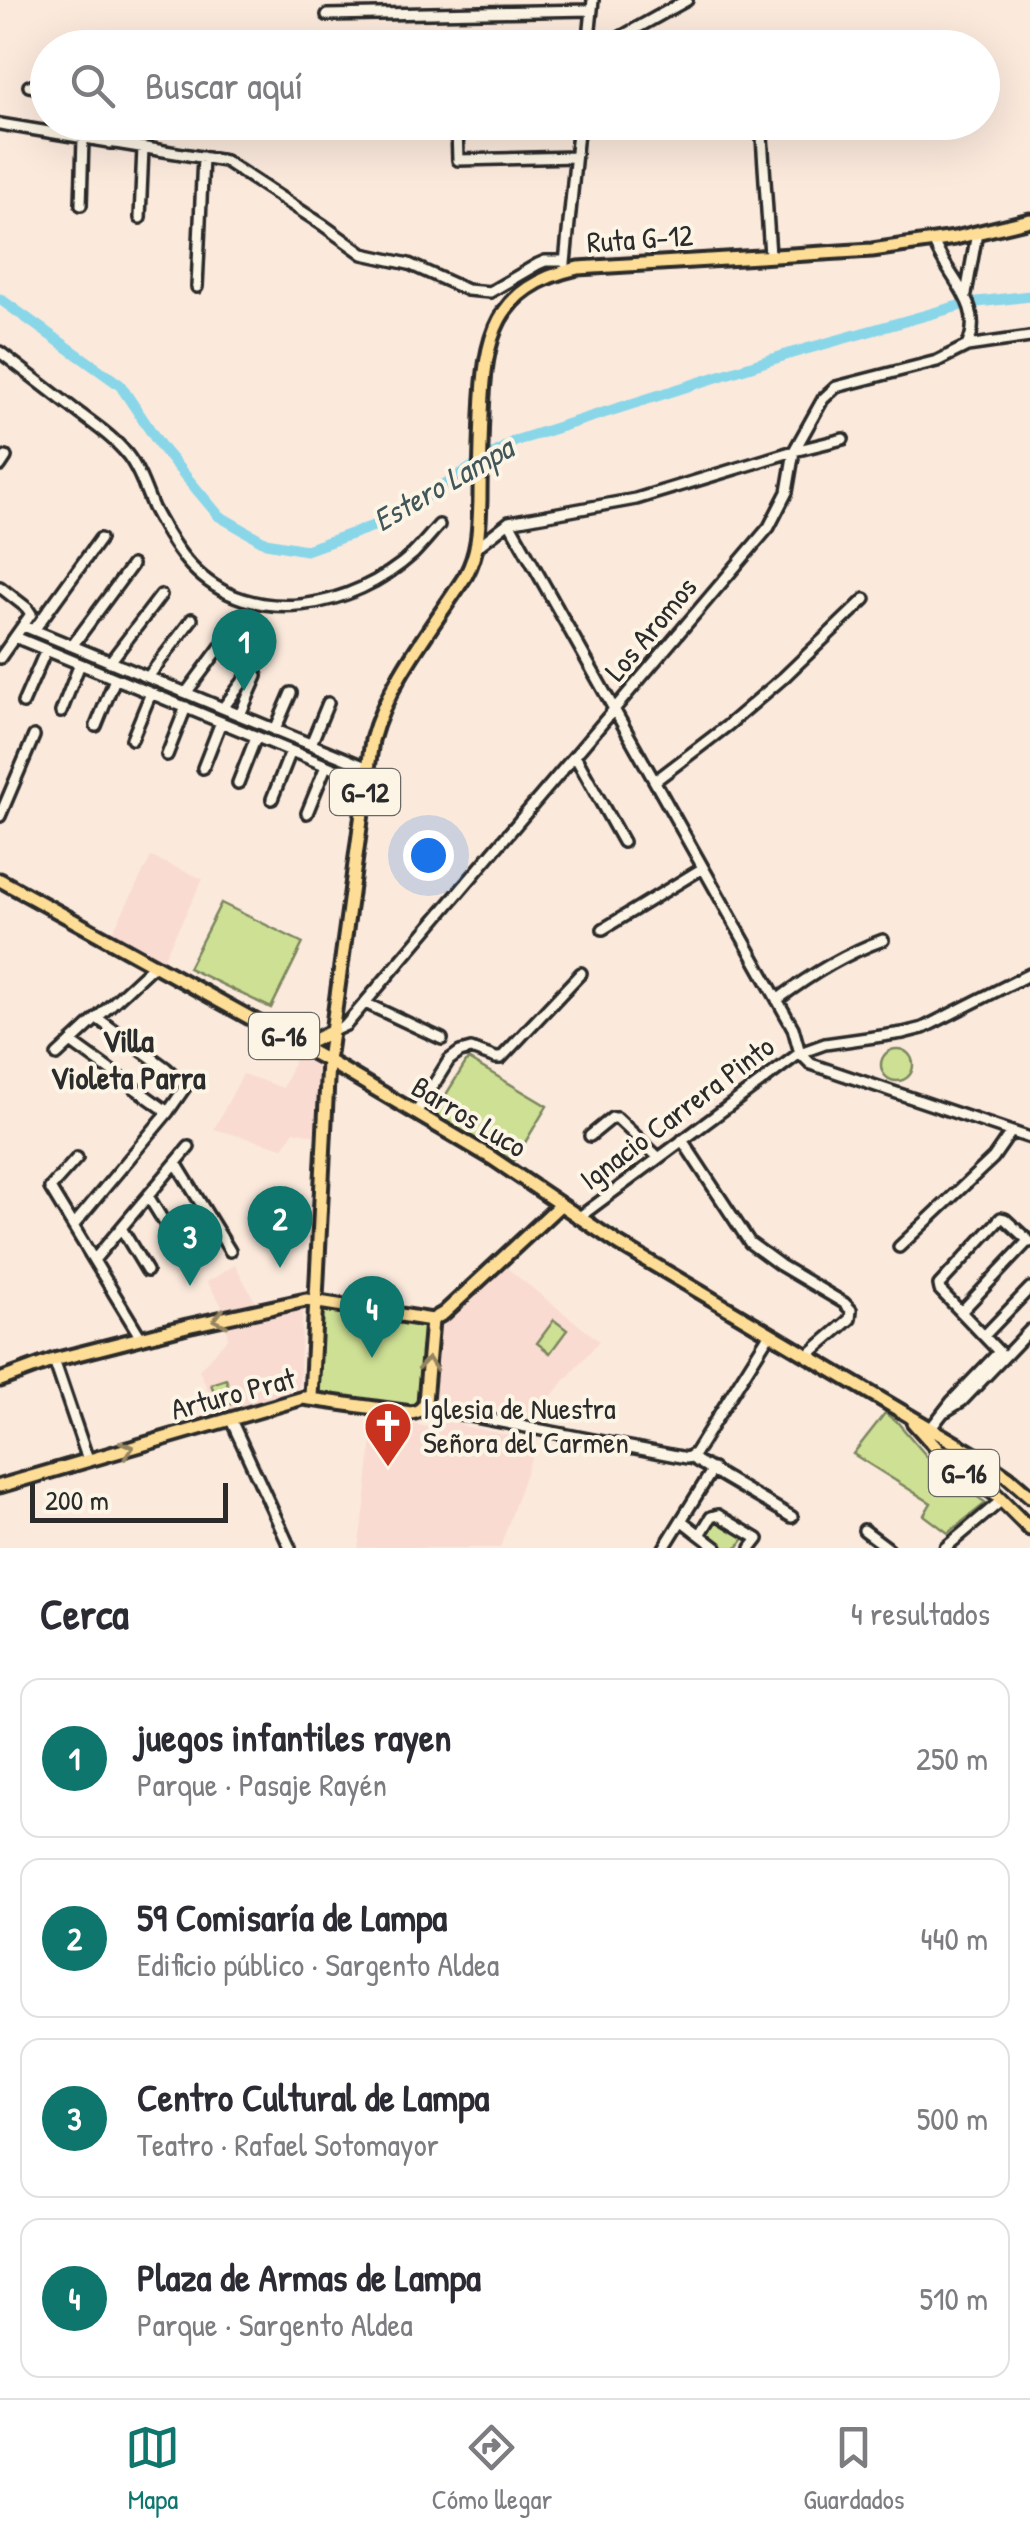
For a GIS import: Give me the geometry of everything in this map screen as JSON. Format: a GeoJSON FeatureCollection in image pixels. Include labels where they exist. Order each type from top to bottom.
{"type":"FeatureCollection","features":[{"type":"Feature","properties":{"kind":"main road","name":"Ruta G-12"},"geometry":{"type":"LineString","coordinates":[[476,548],[486,353],[503,313],[532,285],[566,266],[872,250],[934,242],[1030,220]]}},
{"type":"Feature","properties":{"kind":"main road","name":"G-12"},"geometry":{"type":"LineString","coordinates":[[328,1062],[376,728],[386,703],[466,576],[476,548]]}},
{"type":"Feature","properties":{"kind":"main road","name":"Barros Luco"},"geometry":{"type":"LineString","coordinates":[[0,880],[298,1044],[492,1158],[578,1218],[993,1466],[1030,1500]]}},
{"type":"Feature","properties":{"kind":"main road"},"geometry":{"type":"LineString","coordinates":[[298,1044],[332,1032]]}},
{"type":"Feature","properties":{"kind":"main road"},"geometry":{"type":"LineString","coordinates":[[310,1397],[328,1062]]}},
{"type":"Feature","properties":{"kind":"main road","name":"Ignacio Carrera Pinto"},"geometry":{"type":"LineString","coordinates":[[432,1320],[560,1205]]}},
{"type":"Feature","properties":{"kind":"main road"},"geometry":{"type":"LineString","coordinates":[[0,1380],[54,1360],[302,1300],[432,1320],[423,1407]]}},
{"type":"Feature","properties":{"kind":"main road","name":"Arturo Prat"},"geometry":{"type":"LineString","coordinates":[[0,1486],[298,1399],[310,1397],[410,1413],[423,1407]]}},
{"type":"Feature","properties":{"kind":"main road","name":"Barros Luco"},"geometry":{"type":"LineString","coordinates":[[903,1412],[948,1461],[1002,1500],[1030,1529]]}},
{"type":"Feature","properties":{"kind":"main road"},"geometry":{"type":"LineString","coordinates":[[1002,1500],[1016,1495],[1030,1500]]}},
{"type":"Feature","properties":{"kind":"street"},"geometry":{"type":"LineString","coordinates":[[633,30],[687,0]]}},
{"type":"Feature","properties":{"kind":"street"},"geometry":{"type":"LineString","coordinates":[[327,15],[592,5],[590,30]]}},
{"type":"Feature","properties":{"kind":"street"},"geometry":{"type":"LineString","coordinates":[[0,124],[30,129]]}},
{"type":"Feature","properties":{"kind":"street"},"geometry":{"type":"LineString","coordinates":[[80,205],[83,140]]}},
{"type":"Feature","properties":{"kind":"street"},"geometry":{"type":"LineString","coordinates":[[90,140],[225,161],[363,254],[409,264],[468,290],[490,292],[545,261],[566,266],[577,140]]}},
{"type":"Feature","properties":{"kind":"street"},"geometry":{"type":"LineString","coordinates":[[457,140],[458,160],[576,157]]}},
{"type":"Feature","properties":{"kind":"street"},"geometry":{"type":"LineString","coordinates":[[762,140],[770,255]]}},
{"type":"Feature","properties":{"kind":"street"},"geometry":{"type":"LineString","coordinates":[[140,218],[143,148]]}},
{"type":"Feature","properties":{"kind":"street"},"geometry":{"type":"LineString","coordinates":[[197,286],[202,157]]}},
{"type":"Feature","properties":{"kind":"street"},"geometry":{"type":"LineString","coordinates":[[968,346],[973,323],[966,294],[977,233]]}},
{"type":"Feature","properties":{"kind":"street"},"geometry":{"type":"LineString","coordinates":[[934,242],[948,272],[966,294]]}},
{"type":"Feature","properties":{"kind":"street","name":"Los Aromos"},"geometry":{"type":"LineString","coordinates":[[332,1032],[344,1028],[770,527],[787,492],[794,451],[823,399],[836,386],[936,361],[968,346],[1030,337]]}},
{"type":"Feature","properties":{"kind":"street"},"geometry":{"type":"LineString","coordinates":[[0,352],[124,450],[135,465],[155,511],[190,565],[212,584],[238,596],[270,606],[308,606],[336,598],[371,583],[411,556],[439,526]]}},
{"type":"Feature","properties":{"kind":"street"},"geometry":{"type":"LineString","coordinates":[[476,548],[509,522],[636,499],[843,439]]}},
{"type":"Feature","properties":{"kind":"street"},"geometry":{"type":"LineString","coordinates":[[509,522],[655,781],[700,869],[777,1000],[796,1035],[800,1053],[810,1064],[1030,1138]]}},
{"type":"Feature","properties":{"kind":"street"},"geometry":{"type":"LineString","coordinates":[[0,658],[15,638],[33,630],[100,540]]}},
{"type":"Feature","properties":{"kind":"street"},"geometry":{"type":"LineString","coordinates":[[72,646],[132,565]]}},
{"type":"Feature","properties":{"kind":"street"},"geometry":{"type":"LineString","coordinates":[[0,587],[31,614],[35,646]]}},
{"type":"Feature","properties":{"kind":"street"},"geometry":{"type":"LineString","coordinates":[[110,662],[160,595]]}},
{"type":"Feature","properties":{"kind":"street"},"geometry":{"type":"LineString","coordinates":[[655,781],[783,678],[865,599]]}},
{"type":"Feature","properties":{"kind":"street"},"geometry":{"type":"LineString","coordinates":[[148,677],[192,619]]}},
{"type":"Feature","properties":{"kind":"street"},"geometry":{"type":"LineString","coordinates":[[33,630],[368,768]]}},
{"type":"Feature","properties":{"kind":"street"},"geometry":{"type":"LineString","coordinates":[[15,638],[366,782]]}},
{"type":"Feature","properties":{"kind":"street"},"geometry":{"type":"LineString","coordinates":[[167,755],[190,710],[192,695],[224,642]]}},
{"type":"Feature","properties":{"kind":"street"},"geometry":{"type":"LineString","coordinates":[[24,703],[46,650]]}},
{"type":"Feature","properties":{"kind":"street"},"geometry":{"type":"LineString","coordinates":[[60,712],[80,664]]}},
{"type":"Feature","properties":{"kind":"street"},"geometry":{"type":"LineString","coordinates":[[223,708],[250,672],[255,671],[257,676],[240,715]]}},
{"type":"Feature","properties":{"kind":"street"},"geometry":{"type":"LineString","coordinates":[[96,726],[116,679]]}},
{"type":"Feature","properties":{"kind":"street"},"geometry":{"type":"LineString","coordinates":[[276,730],[291,693]]}},
{"type":"Feature","properties":{"kind":"street"},"geometry":{"type":"LineString","coordinates":[[132,739],[151,694]]}},
{"type":"Feature","properties":{"kind":"street"},"geometry":{"type":"LineString","coordinates":[[311,744],[328,703]]}},
{"type":"Feature","properties":{"kind":"street"},"geometry":{"type":"LineString","coordinates":[[203,768],[221,722]]}},
{"type":"Feature","properties":{"kind":"street"},"geometry":{"type":"LineString","coordinates":[[0,816],[34,736]]}},
{"type":"Feature","properties":{"kind":"street"},"geometry":{"type":"LineString","coordinates":[[238,784],[256,737]]}},
{"type":"Feature","properties":{"kind":"street"},"geometry":{"type":"LineString","coordinates":[[272,799],[291,751]]}},
{"type":"Feature","properties":{"kind":"street"},"geometry":{"type":"LineString","coordinates":[[306,813],[338,756]]}},
{"type":"Feature","properties":{"kind":"street"},"geometry":{"type":"LineString","coordinates":[[575,756],[623,842]]}},
{"type":"Feature","properties":{"kind":"street"},"geometry":{"type":"LineString","coordinates":[[603,929],[700,869]]}},
{"type":"Feature","properties":{"kind":"street"},"geometry":{"type":"LineString","coordinates":[[777,1000],[816,972],[883,940]]}},
{"type":"Feature","properties":{"kind":"street"},"geometry":{"type":"LineString","coordinates":[[57,1055],[154,964]]}},
{"type":"Feature","properties":{"kind":"street"},"geometry":{"type":"LineString","coordinates":[[416,1113],[451,1057],[470,1048],[501,1058],[581,973]]}},
{"type":"Feature","properties":{"kind":"street","name":"Ignacio Carrera Pinto"},"geometry":{"type":"LineString","coordinates":[[578,1218],[800,1053],[825,1044],[917,1030],[1030,974]]}},
{"type":"Feature","properties":{"kind":"street"},"geometry":{"type":"LineString","coordinates":[[365,1003],[442,1039]]}},
{"type":"Feature","properties":{"kind":"street"},"geometry":{"type":"LineString","coordinates":[[73,1226],[186,1086],[98,1018]]}},
{"type":"Feature","properties":{"kind":"street"},"geometry":{"type":"LineString","coordinates":[[71,1042],[168,1112]]}},
{"type":"Feature","properties":{"kind":"street"},"geometry":{"type":"LineString","coordinates":[[590,1136],[617,1118],[658,1158]]}},
{"type":"Feature","properties":{"kind":"street"},"geometry":{"type":"LineString","coordinates":[[899,1247],[992,1158],[1010,1134]]}},
{"type":"Feature","properties":{"kind":"street"},"geometry":{"type":"LineString","coordinates":[[682,1140],[750,1244],[851,1310],[850,1319],[808,1356]]}},
{"type":"Feature","properties":{"kind":"street"},"geometry":{"type":"LineString","coordinates":[[94,1260],[189,1147]]}},
{"type":"Feature","properties":{"kind":"street"},"geometry":{"type":"LineString","coordinates":[[77,1158],[50,1188],[141,1338]]}},
{"type":"Feature","properties":{"kind":"street"},"geometry":{"type":"LineString","coordinates":[[176,1162],[230,1251]]}},
{"type":"Feature","properties":{"kind":"street"},"geometry":{"type":"LineString","coordinates":[[148,1196],[188,1261]]}},
{"type":"Feature","properties":{"kind":"street"},"geometry":{"type":"LineString","coordinates":[[961,1312],[1029,1241],[1002,1218],[938,1285],[940,1290],[1001,1354]]}},
{"type":"Feature","properties":{"kind":"street"},"geometry":{"type":"LineString","coordinates":[[121,1228],[147,1272]]}},
{"type":"Feature","properties":{"kind":"street"},"geometry":{"type":"LineString","coordinates":[[984,1336],[1030,1288]]}},
{"type":"Feature","properties":{"kind":"street"},"geometry":{"type":"LineString","coordinates":[[931,1428],[955,1398],[1030,1330]]}},
{"type":"Feature","properties":{"kind":"street"},"geometry":{"type":"LineString","coordinates":[[770,1333],[690,1457],[792,1517]]}},
{"type":"Feature","properties":{"kind":"street"},"geometry":{"type":"LineString","coordinates":[[54,1360],[88,1460]]}},
{"type":"Feature","properties":{"kind":"street","name":"Arturo Prat"},"geometry":{"type":"LineString","coordinates":[[423,1407],[690,1457]]}},
{"type":"Feature","properties":{"kind":"street"},"geometry":{"type":"LineString","coordinates":[[231,1420],[290,1548]]}},
{"type":"Feature","properties":{"kind":"street"},"geometry":{"type":"LineString","coordinates":[[664,1548],[712,1469]]}},
{"type":"Feature","properties":{"kind":"street"},"geometry":{"type":"LineString","coordinates":[[945,1548],[1002,1500]]}},
{"type":"Feature","properties":{"kind":"street"},"geometry":{"type":"LineString","coordinates":[[700,1535],[716,1515],[754,1544]]}},
{"type":"Feature","properties":{"kind":"street"},"geometry":{"type":"LineString","coordinates":[[682,1521],[717,1548]]}},
{"type":"Feature","properties":{"kind":"street"},"geometry":{"type":"LineString","coordinates":[[864,1530],[888,1548]]}},
{"type":"Feature","properties":{"kind":"shaded area"},"geometry":{"type":"Polygon","coordinates":[[[151,857],[203,879],[161,963],[111,935],[151,857]]]}},
{"type":"Feature","properties":{"kind":"shaded area"},"geometry":{"type":"Polygon","coordinates":[[[298,1052],[318,1066],[317,1136],[294,1131],[283,1148],[214,1129],[243,1074],[283,1088],[298,1052]]]}},
{"type":"Feature","properties":{"kind":"shaded area"},"geometry":{"type":"Polygon","coordinates":[[[235,1265],[257,1305],[226,1312],[207,1282],[235,1265]]]}},
{"type":"Feature","properties":{"kind":"shaded area"},"geometry":{"type":"Polygon","coordinates":[[[503,1265],[599,1341],[529,1422],[431,1403],[438,1325],[503,1265]]]}},
{"type":"Feature","properties":{"kind":"shaded area"},"geometry":{"type":"Polygon","coordinates":[[[303,1308],[296,1393],[220,1418],[199,1370],[228,1338],[226,1323],[303,1308]]]}},
{"type":"Feature","properties":{"kind":"shaded area"},"geometry":{"type":"Polygon","coordinates":[[[434,1416],[537,1441],[500,1548],[358,1548],[374,1419],[388,1418],[427,1427],[434,1416]]]}},
{"type":"Feature","properties":{"kind":"green space"},"geometry":{"type":"Polygon","coordinates":[[[221,903],[303,943],[271,1008],[188,968],[221,903]]]}},
{"type":"Feature","properties":{"kind":"green space"},"geometry":{"type":"Polygon","coordinates":[[[897,1049],[908,1054],[913,1065],[908,1076],[897,1081],[886,1076],[881,1065],[886,1054],[897,1049]]]}},
{"type":"Feature","properties":{"kind":"green space"},"geometry":{"type":"Polygon","coordinates":[[[468,1059],[547,1106],[514,1161],[434,1114],[468,1059]]]}},
{"type":"Feature","properties":{"kind":"green space"},"geometry":{"type":"Polygon","coordinates":[[[328,1308],[425,1322],[429,1326],[422,1402],[413,1409],[320,1394],[316,1389],[319,1312],[328,1308]]]}},
{"type":"Feature","properties":{"kind":"green space"},"geometry":{"type":"Polygon","coordinates":[[[554,1320],[567,1330],[550,1353],[537,1343],[554,1320]]]}},
{"type":"Feature","properties":{"kind":"green space"},"geometry":{"type":"Polygon","coordinates":[[[226,1379],[234,1403],[220,1408],[211,1384],[226,1379]]]}},
{"type":"Feature","properties":{"kind":"green space"},"geometry":{"type":"Polygon","coordinates":[[[885,1413],[936,1467],[986,1503],[948,1533],[924,1515],[931,1503],[853,1454],[885,1413]]]}},
{"type":"Feature","properties":{"kind":"green space"},"geometry":{"type":"Polygon","coordinates":[[[714,1520],[745,1537],[737,1548],[724,1548],[706,1534],[714,1520]]]}},
{"type":"Feature","properties":{"kind":"waterway","name":"Estero Lampa"},"geometry":{"type":"LineString","coordinates":[[0,299],[120,385],[162,448],[219,516],[266,543],[306,550],[382,523],[515,441],[792,353],[969,303],[1030,296]]}},
{"type":"Feature","properties":{"kind":"place","name":"juegos infantiles rayen"},"geometry":{"type":"Point","coordinates":[244,691]}},
{"type":"Feature","properties":{"kind":"place","name":"59 Comisaría de Lampa"},"geometry":{"type":"Point","coordinates":[280,1268]}},
{"type":"Feature","properties":{"kind":"place","name":"Centro Cultural de Lampa"},"geometry":{"type":"Point","coordinates":[190,1286]}},
{"type":"Feature","properties":{"kind":"place","name":"Plaza de Armas de Lampa"},"geometry":{"type":"Point","coordinates":[372,1358]}},
{"type":"Feature","properties":{"kind":"place","name":"Iglesia de Nuestra Señora del Carmen"},"geometry":{"type":"Point","coordinates":[388,1468]}},
{"type":"Feature","properties":{"kind":"district","name":"Villa Violeta Parra"},"geometry":{"type":"Point","coordinates":[128,1060]}}]}
